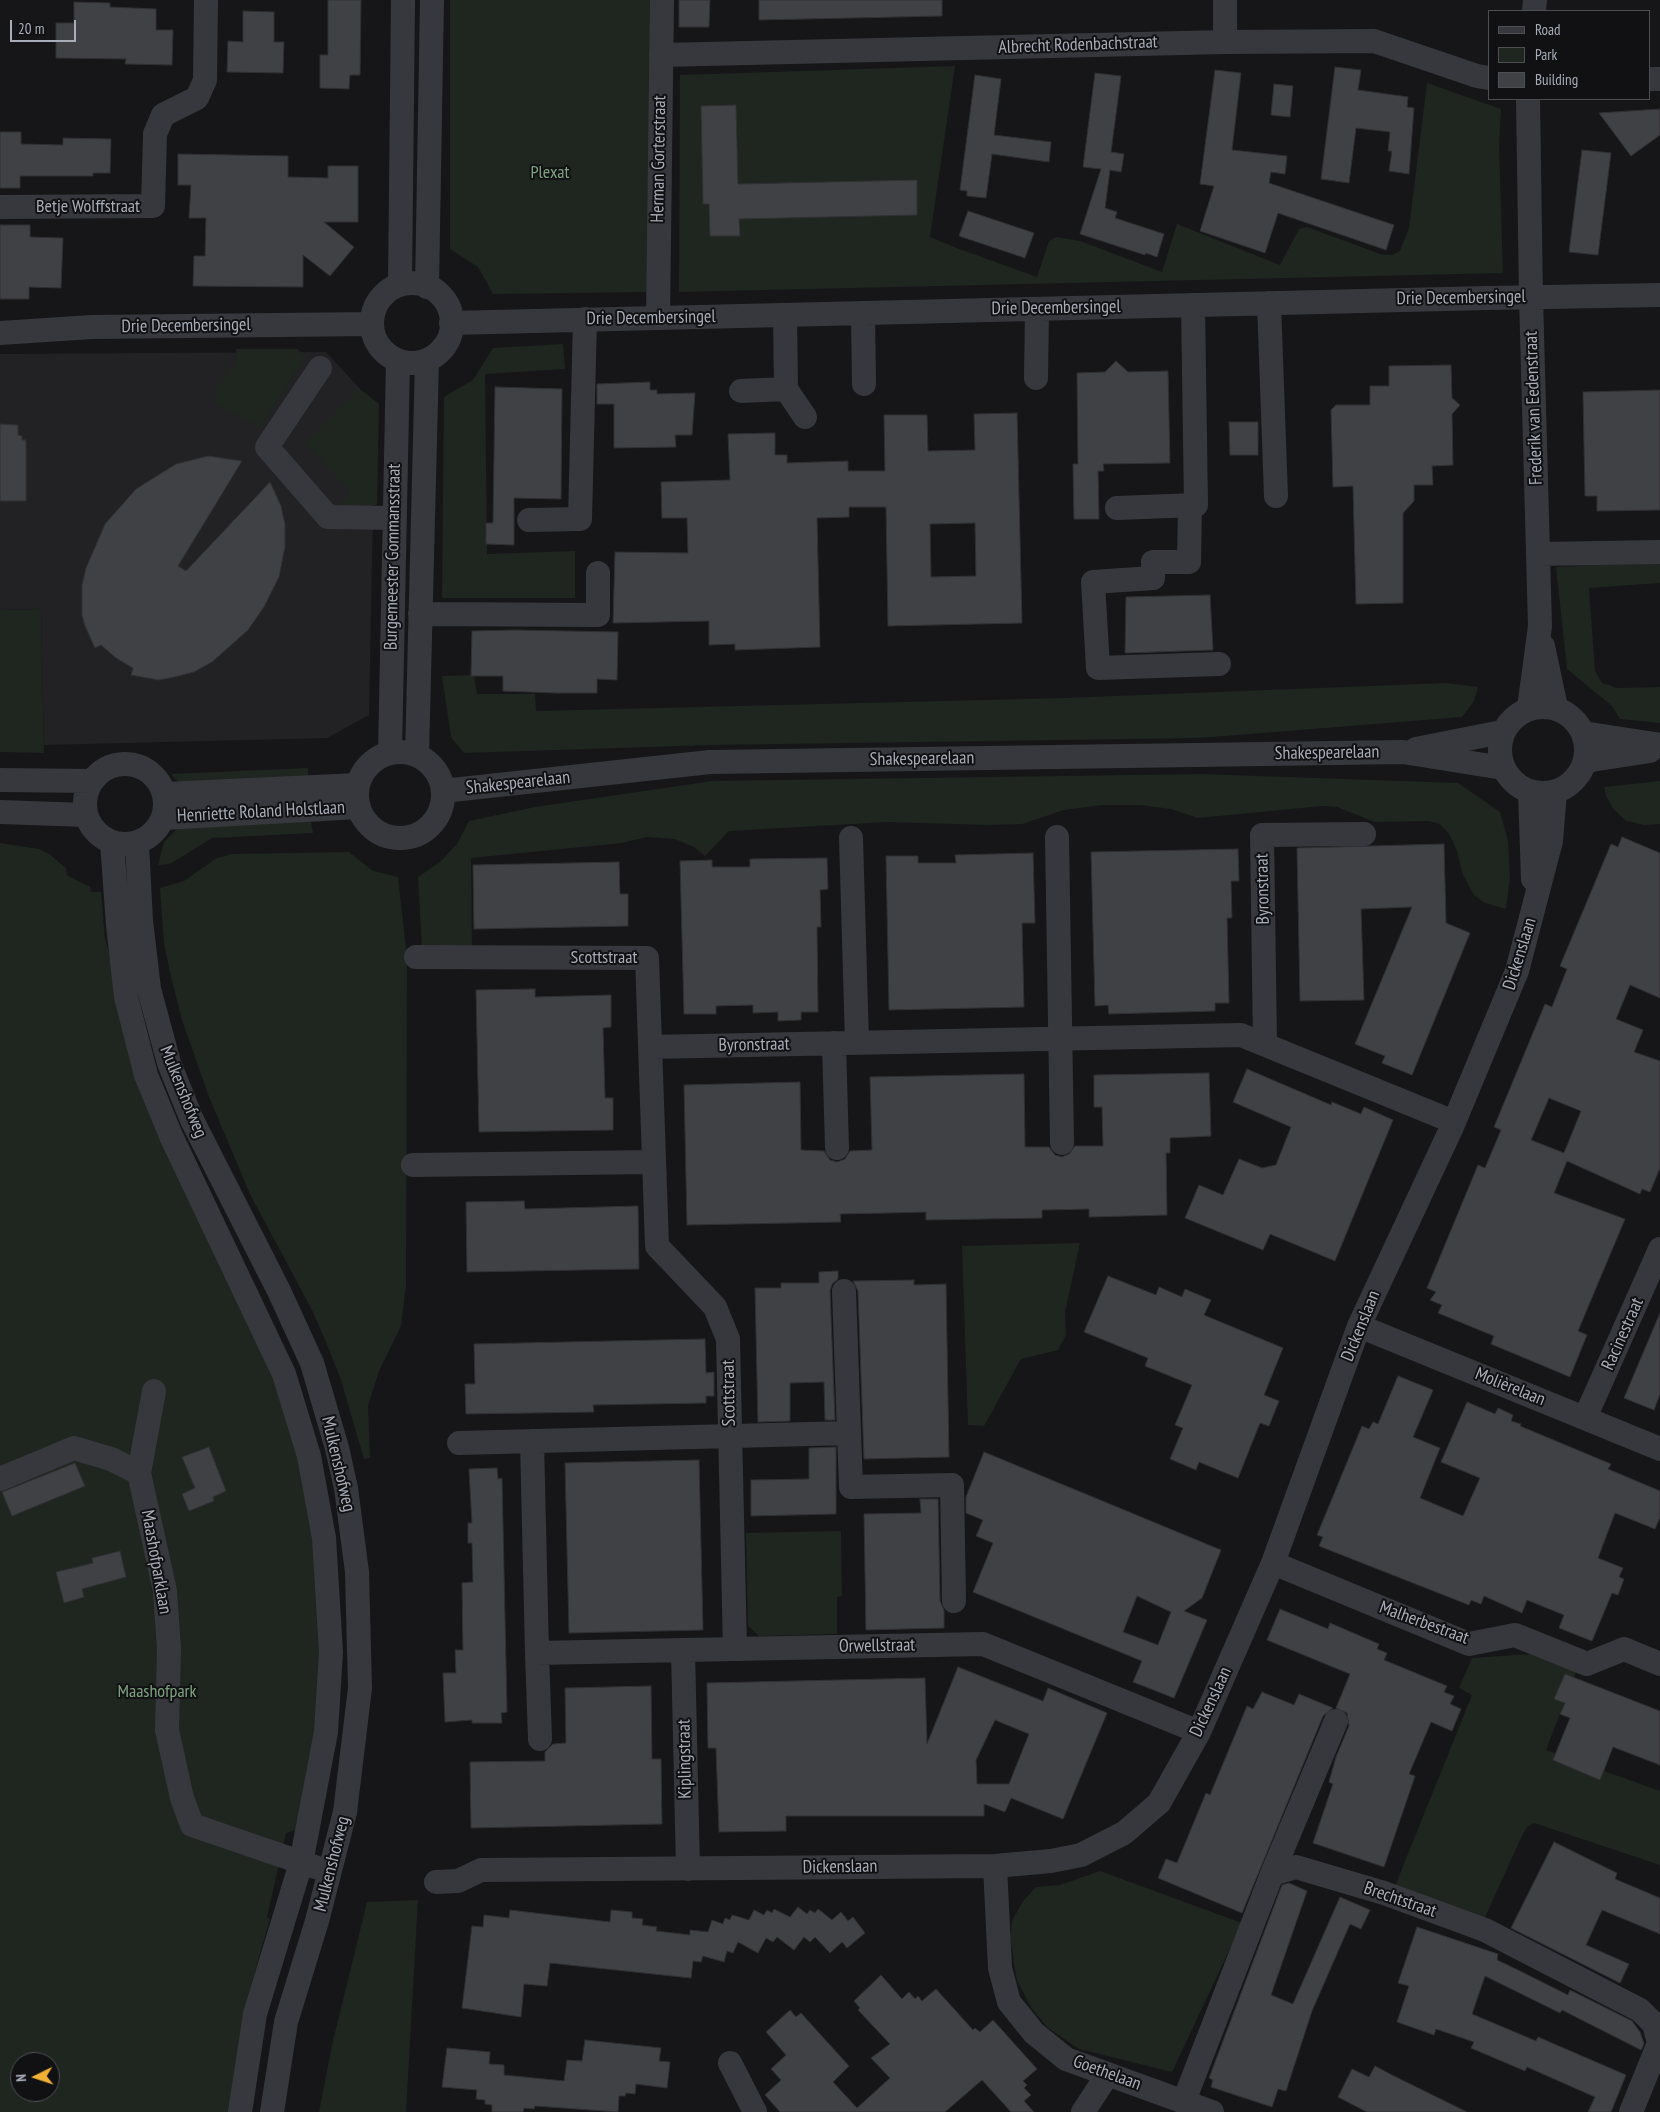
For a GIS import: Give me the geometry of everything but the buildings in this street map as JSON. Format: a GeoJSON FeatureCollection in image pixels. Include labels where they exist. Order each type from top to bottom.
{"type":"FeatureCollection","features":[{"type":"Feature","properties":{"kind":"street","name":"Betje Wolffstraat"},"geometry":{"type":"LineString","coordinates":[[0,207],[153,206],[155,134],[163,115],[197,98],[205,80],[206,0]]}},
{"type":"Feature","properties":{"kind":"street"},"geometry":{"type":"LineString","coordinates":[[400,285],[404,0]]}},
{"type":"Feature","properties":{"kind":"street"},"geometry":{"type":"LineString","coordinates":[[427,287],[432,0]]}},
{"type":"Feature","properties":{"kind":"street","name":"Herman Gorterstraat"},"geometry":{"type":"LineString","coordinates":[[658,318],[662,0]]}},
{"type":"Feature","properties":{"kind":"street"},"geometry":{"type":"LineString","coordinates":[[1225,0],[1226,42]]}},
{"type":"Feature","properties":{"kind":"street","name":"Albrecht Rodenbachstraat"},"geometry":{"type":"LineString","coordinates":[[661,54],[1226,42],[1374,41],[1477,76],[1488,78]]}},
{"type":"Feature","properties":{"kind":"street"},"geometry":{"type":"LineString","coordinates":[[403,84],[431,84]]}},
{"type":"Feature","properties":{"kind":"street","name":"Frederik van Eedenstraat"},"geometry":{"type":"LineString","coordinates":[[1528,100],[1540,626],[1529,708]]}},
{"type":"Feature","properties":{"kind":"street"},"geometry":{"type":"LineString","coordinates":[[414,284],[427,287],[445,301],[450,312],[450,335],[445,346],[427,360],[412,363],[398,361],[380,348],[374,336],[372,324],[376,306],[382,298],[400,285],[414,284]]}},
{"type":"Feature","properties":{"kind":"street","name":"Drie Decembersingel"},"geometry":{"type":"LineString","coordinates":[[451,323],[1531,296],[1660,296]]}},
{"type":"Feature","properties":{"kind":"street"},"geometry":{"type":"LineString","coordinates":[[1270,303],[1276,496]]}},
{"type":"Feature","properties":{"kind":"street"},"geometry":{"type":"LineString","coordinates":[[1116,508],[1196,505],[1193,305]]}},
{"type":"Feature","properties":{"kind":"street"},"geometry":{"type":"LineString","coordinates":[[1036,378],[1037,309]]}},
{"type":"Feature","properties":{"kind":"street"},"geometry":{"type":"LineString","coordinates":[[863,313],[864,384]]}},
{"type":"Feature","properties":{"kind":"street"},"geometry":{"type":"LineString","coordinates":[[785,315],[786,389],[805,417]]}},
{"type":"Feature","properties":{"kind":"street"},"geometry":{"type":"LineString","coordinates":[[529,520],[580,520],[584,319]]}},
{"type":"Feature","properties":{"kind":"street","name":"Drie Decembersingel"},"geometry":{"type":"LineString","coordinates":[[0,333],[92,327],[372,324]]}},
{"type":"Feature","properties":{"kind":"street","name":"Burgemeester Gommansstraat"},"geometry":{"type":"LineString","coordinates":[[417,755],[427,360]]}},
{"type":"Feature","properties":{"kind":"street","name":"Burgemeester Gommansstraat"},"geometry":{"type":"LineString","coordinates":[[390,753],[398,361]]}},
{"type":"Feature","properties":{"kind":"street"},"geometry":{"type":"LineString","coordinates":[[320,368],[267,447],[328,517],[394,518]]}},
{"type":"Feature","properties":{"kind":"street"},"geometry":{"type":"LineString","coordinates":[[741,391],[786,389]]}},
{"type":"Feature","properties":{"kind":"street"},"geometry":{"type":"LineString","coordinates":[[1190,505],[1189,562],[1153,562],[1154,578],[1093,582],[1098,668],[1219,664]]}},
{"type":"Feature","properties":{"kind":"street"},"geometry":{"type":"LineString","coordinates":[[1538,554],[1660,552]]}},
{"type":"Feature","properties":{"kind":"street","name":"Burgemeester Gommansstraat"},"geometry":{"type":"LineString","coordinates":[[420,614],[598,615],[598,573]]}},
{"type":"Feature","properties":{"kind":"street","name":"Frederik van Eedenstraat"},"geometry":{"type":"LineString","coordinates":[[1540,626],[1556,708]]}},
{"type":"Feature","properties":{"kind":"street"},"geometry":{"type":"LineString","coordinates":[[1543,706],[1556,708],[1575,720],[1583,733],[1586,748],[1585,761],[1574,780],[1555,792],[1542,793],[1530,791],[1516,784],[1504,768],[1499,750],[1502,732],[1508,722],[1529,708],[1543,706]]}},
{"type":"Feature","properties":{"kind":"street","name":"Shakespearelaan"},"geometry":{"type":"LineString","coordinates":[[1402,752],[1502,732]]}},
{"type":"Feature","properties":{"kind":"street"},"geometry":{"type":"LineString","coordinates":[[1583,733],[1660,747]]}},
{"type":"Feature","properties":{"kind":"street"},"geometry":{"type":"LineString","coordinates":[[1585,761],[1660,747]]}},
{"type":"Feature","properties":{"kind":"street"},"geometry":{"type":"LineString","coordinates":[[403,752],[417,755],[435,770],[443,791],[442,804],[438,816],[420,834],[408,838],[395,838],[377,832],[364,818],[358,796],[369,765],[390,753],[403,752]]}},
{"type":"Feature","properties":{"kind":"street","name":"Shakespearelaan"},"geometry":{"type":"LineString","coordinates":[[443,791],[710,762],[1402,752],[1504,768]]}},
{"type":"Feature","properties":{"kind":"street"},"geometry":{"type":"LineString","coordinates":[[130,763],[150,772],[161,784],[164,794],[166,806],[163,818],[152,833],[136,843],[122,844],[112,842],[95,831],[86,815],[85,798],[91,781],[97,774],[112,765],[130,763]]}},
{"type":"Feature","properties":{"kind":"street"},"geometry":{"type":"LineString","coordinates":[[0,780],[91,781]]}},
{"type":"Feature","properties":{"kind":"street","name":"Dickenslaan"},"geometry":{"type":"LineString","coordinates":[[1530,791],[1534,909]]}},
{"type":"Feature","properties":{"kind":"street","name":"Dickenslaan"},"geometry":{"type":"LineString","coordinates":[[436,1882],[458,1881],[481,1870],[995,1866],[1051,1861],[1081,1855],[1124,1833],[1159,1803],[1199,1732],[1273,1563],[1359,1326],[1454,1122],[1517,971],[1551,841],[1555,792]]}},
{"type":"Feature","properties":{"kind":"street","name":"Henriette Roland Holstlaan"},"geometry":{"type":"LineString","coordinates":[[164,794],[358,796]]}},
{"type":"Feature","properties":{"kind":"street","name":"Henriette Roland Holstlaan"},"geometry":{"type":"LineString","coordinates":[[163,818],[358,796]]}},
{"type":"Feature","properties":{"kind":"street"},"geometry":{"type":"LineString","coordinates":[[0,812],[86,815]]}},
{"type":"Feature","properties":{"kind":"street","name":"Byronstraat"},"geometry":{"type":"LineString","coordinates":[[1265,1044],[1262,835],[1364,834]]}},
{"type":"Feature","properties":{"kind":"street"},"geometry":{"type":"LineString","coordinates":[[1057,836],[1062,1143]]}},
{"type":"Feature","properties":{"kind":"street"},"geometry":{"type":"LineString","coordinates":[[837,1148],[845,1042],[851,838]]}},
{"type":"Feature","properties":{"kind":"street","name":"Mulkenshofweg"},"geometry":{"type":"LineString","coordinates":[[112,842],[125,988],[146,1075],[171,1136],[284,1374],[309,1456],[318,1496],[327,1575],[330,1690],[320,1775],[301,1863],[255,2014],[240,2112]]}},
{"type":"Feature","properties":{"kind":"street","name":"Mulkenshofweg"},"geometry":{"type":"LineString","coordinates":[[136,843],[141,921],[149,989],[169,1063],[192,1120],[279,1291],[312,1363],[337,1448],[346,1488],[357,1572],[360,1688],[345,1812],[331,1872],[286,2022],[272,2112]]}},
{"type":"Feature","properties":{"kind":"street","name":"Scottstraat"},"geometry":{"type":"LineString","coordinates":[[416,957],[647,958],[657,1246],[715,1307],[728,1339],[735,1649]]}},
{"type":"Feature","properties":{"kind":"street","name":"Byronstraat"},"geometry":{"type":"LineString","coordinates":[[651,1047],[1241,1035],[1454,1122]]}},
{"type":"Feature","properties":{"kind":"street"},"geometry":{"type":"LineString","coordinates":[[413,1165],[654,1162]]}},
{"type":"Feature","properties":{"kind":"street","name":"Racinestraat"},"geometry":{"type":"LineString","coordinates":[[1586,1418],[1660,1249]]}},
{"type":"Feature","properties":{"kind":"street"},"geometry":{"type":"LineString","coordinates":[[844,1291],[851,1487],[952,1485],[954,1601]]}},
{"type":"Feature","properties":{"kind":"street","name":"Molièrelaan"},"geometry":{"type":"LineString","coordinates":[[1359,1326],[1660,1449]]}},
{"type":"Feature","properties":{"kind":"street","name":"Maashofparklaan"},"geometry":{"type":"LineString","coordinates":[[154,1391],[139,1473],[165,1590],[169,1649],[167,1730],[182,1798],[192,1825],[331,1872]]}},
{"type":"Feature","properties":{"kind":"street"},"geometry":{"type":"LineString","coordinates":[[459,1443],[849,1433]]}},
{"type":"Feature","properties":{"kind":"street"},"geometry":{"type":"LineString","coordinates":[[532,1441],[540,1739]]}},
{"type":"Feature","properties":{"kind":"street"},"geometry":{"type":"LineString","coordinates":[[0,1479],[74,1448],[112,1459],[139,1473]]}},
{"type":"Feature","properties":{"kind":"street","name":"Malherbestraat"},"geometry":{"type":"LineString","coordinates":[[1273,1563],[1469,1644],[1515,1635],[1587,1664],[1624,1650],[1660,1664]]}},
{"type":"Feature","properties":{"kind":"street","name":"Orwellstraat"},"geometry":{"type":"LineString","coordinates":[[537,1653],[983,1644],[1199,1732]]}},
{"type":"Feature","properties":{"kind":"street","name":"Kiplingstraat"},"geometry":{"type":"LineString","coordinates":[[683,1650],[688,1869]]}},
{"type":"Feature","properties":{"kind":"street"},"geometry":{"type":"LineString","coordinates":[[1184,2101],[1272,1874],[1336,1721]]}},
{"type":"Feature","properties":{"kind":"street","name":"Goethelaan"},"geometry":{"type":"LineString","coordinates":[[995,1866],[1000,1968],[1010,2002],[1034,2033],[1066,2059],[1212,2112]]}},
{"type":"Feature","properties":{"kind":"street","name":"Brechtstraat"},"geometry":{"type":"LineString","coordinates":[[1272,1874],[1296,1866],[1384,1894],[1485,1930],[1640,2010],[1654,2024],[1659,2043],[1631,2112]]}},
{"type":"Feature","properties":{"kind":"street"},"geometry":{"type":"LineString","coordinates":[[730,2063],[754,2112]]}},
{"type":"Feature","properties":{"kind":"street"},"geometry":{"type":"LineString","coordinates":[[1083,2112],[1108,2074]]}},
{"type":"Feature","properties":{"kind":"shaded area"},"geometry":{"type":"Polygon","coordinates":[[[326,352],[375,405],[369,715],[327,738],[44,745],[41,609],[0,610],[0,354],[326,352]]]}},
{"type":"Feature","properties":{"kind":"green space","name":"Plexat"},"geometry":{"type":"Polygon","coordinates":[[[450,0],[651,0],[647,292],[493,294],[478,267],[450,249],[450,0]]]}},
{"type":"Feature","properties":{"kind":"green space"},"geometry":{"type":"Polygon","coordinates":[[[955,66],[930,237],[954,247],[1037,277],[1049,241],[1056,237],[1080,241],[1162,272],[1177,224],[1280,265],[1299,229],[1307,227],[1383,255],[1392,255],[1400,251],[1409,228],[1427,83],[1501,109],[1499,145],[1503,273],[679,292],[680,75],[955,66]]]}},
{"type":"Feature","properties":{"kind":"green space"},"geometry":{"type":"Polygon","coordinates":[[[563,344],[565,369],[485,374],[487,554],[575,551],[575,598],[442,598],[444,397],[473,380],[493,348],[563,344]]]}},
{"type":"Feature","properties":{"kind":"green space"},"geometry":{"type":"Polygon","coordinates":[[[236,349],[298,349],[304,357],[261,428],[215,404],[214,391],[237,362],[236,349]]]}},
{"type":"Feature","properties":{"kind":"green space"},"geometry":{"type":"Polygon","coordinates":[[[359,388],[379,404],[377,505],[339,505],[351,493],[306,443],[359,388]]]}},
{"type":"Feature","properties":{"kind":"green space"},"geometry":{"type":"Polygon","coordinates":[[[1660,562],[1660,583],[1589,588],[1595,671],[1602,683],[1617,688],[1660,687],[1660,723],[1620,719],[1612,706],[1567,669],[1556,567],[1660,562]]]}},
{"type":"Feature","properties":{"kind":"green space"},"geometry":{"type":"Polygon","coordinates":[[[41,609],[44,753],[0,752],[0,610],[41,609]]]}},
{"type":"Feature","properties":{"kind":"green space"},"geometry":{"type":"Polygon","coordinates":[[[474,675],[477,694],[535,694],[536,711],[1065,698],[1446,683],[1478,687],[1474,701],[1462,717],[1200,738],[710,745],[464,753],[451,737],[442,676],[474,675]]]}},
{"type":"Feature","properties":{"kind":"green space"},"geometry":{"type":"Polygon","coordinates":[[[308,768],[308,782],[179,783],[171,774],[308,768]]]}},
{"type":"Feature","properties":{"kind":"green space"},"geometry":{"type":"Polygon","coordinates":[[[1201,774],[1458,783],[1500,812],[1508,840],[1510,878],[1506,909],[1485,903],[1474,895],[1463,875],[1457,851],[1449,834],[1440,824],[1428,821],[1375,822],[1337,807],[1322,806],[1198,818],[1171,809],[1140,805],[1102,805],[1064,810],[1022,824],[988,825],[888,822],[729,831],[705,856],[694,847],[675,839],[647,837],[622,843],[471,858],[472,949],[422,949],[418,877],[440,862],[457,844],[469,821],[535,807],[712,781],[1201,774]]]}},
{"type":"Feature","properties":{"kind":"green space"},"geometry":{"type":"Polygon","coordinates":[[[1660,781],[1660,824],[1644,825],[1627,821],[1614,810],[1606,796],[1604,787],[1660,781]]]}},
{"type":"Feature","properties":{"kind":"green space"},"geometry":{"type":"Polygon","coordinates":[[[310,817],[313,833],[212,838],[170,864],[158,865],[164,842],[180,826],[310,817]]]}},
{"type":"Feature","properties":{"kind":"green space","name":"Maashofpark"},"geometry":{"type":"Polygon","coordinates":[[[0,843],[39,849],[49,854],[66,868],[67,875],[90,887],[91,892],[101,892],[105,939],[137,1047],[274,1370],[313,1508],[322,1699],[296,1830],[286,1833],[267,1917],[270,1919],[248,1996],[232,2112],[0,2112],[0,843]]]}},
{"type":"Feature","properties":{"kind":"green space"},"geometry":{"type":"Polygon","coordinates":[[[349,852],[373,871],[398,877],[407,957],[406,1286],[401,1326],[379,1371],[368,1406],[370,1458],[364,1459],[341,1380],[328,1347],[313,1312],[250,1194],[209,1097],[182,1020],[171,977],[164,944],[160,888],[184,881],[217,858],[232,854],[349,852]]]}},
{"type":"Feature","properties":{"kind":"green space"},"geometry":{"type":"Polygon","coordinates":[[[1080,1243],[1065,1312],[1066,1335],[1058,1350],[1021,1359],[984,1426],[968,1425],[962,1246],[1080,1243]]]}},
{"type":"Feature","properties":{"kind":"green space"},"geometry":{"type":"Polygon","coordinates":[[[841,1531],[842,1596],[837,1597],[837,1634],[759,1636],[748,1626],[746,1533],[841,1531]]]}},
{"type":"Feature","properties":{"kind":"green space"},"geometry":{"type":"Polygon","coordinates":[[[1531,1654],[1576,1672],[1546,1750],[1660,1791],[1660,1865],[1534,1823],[1527,1827],[1521,1838],[1481,1926],[1391,1896],[1472,1695],[1459,1688],[1472,1658],[1531,1654]]]}},
{"type":"Feature","properties":{"kind":"green space"},"geometry":{"type":"Polygon","coordinates":[[[1100,1871],[1242,1923],[1172,2072],[1079,2049],[1047,2027],[1032,2009],[1017,1981],[1010,1937],[1012,1921],[1023,1901],[1036,1887],[1060,1885],[1100,1871]]]}},
{"type":"Feature","properties":{"kind":"green space"},"geometry":{"type":"Polygon","coordinates":[[[418,1900],[406,2112],[319,2112],[332,2045],[367,1902],[418,1900]]]}}]}
